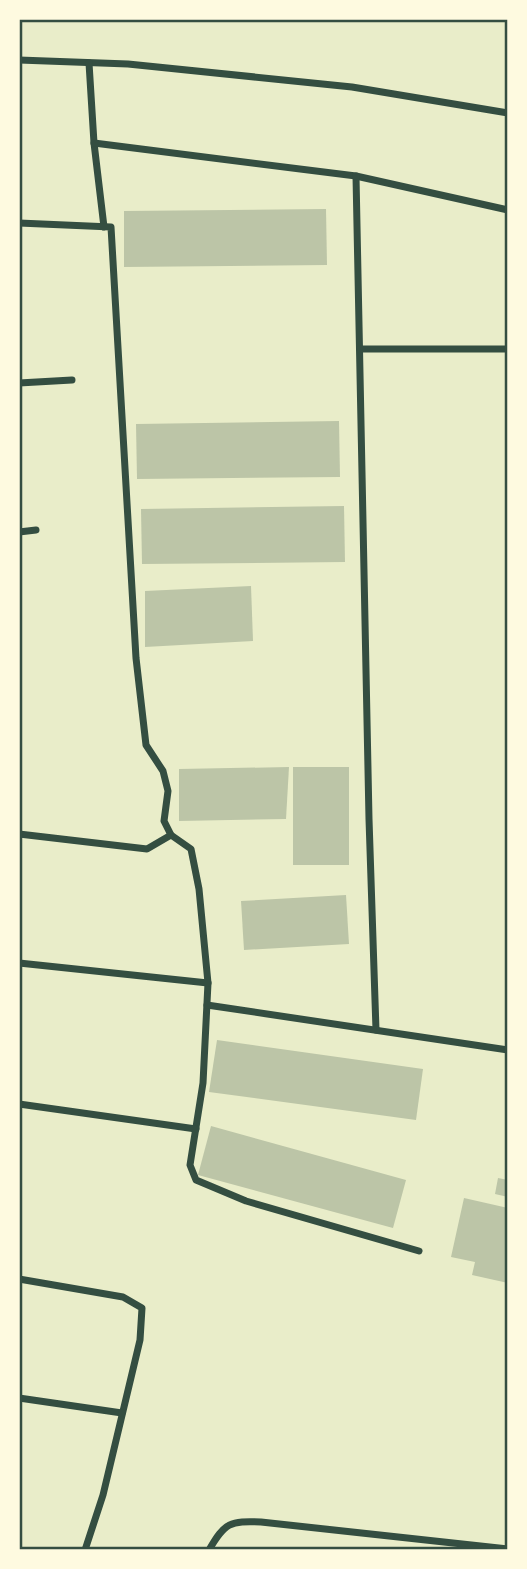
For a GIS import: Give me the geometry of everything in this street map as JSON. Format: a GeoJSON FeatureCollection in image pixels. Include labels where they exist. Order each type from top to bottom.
{"type":"FeatureCollection","features":[{"type":"Feature","properties":{"kind":"street"},"geometry":{"type":"LineString","coordinates":[[19,60],[128,64],[352,87],[508,113]]}},
{"type":"Feature","properties":{"kind":"street"},"geometry":{"type":"LineString","coordinates":[[89,63],[94,143],[104,227]]}},
{"type":"Feature","properties":{"kind":"street"},"geometry":{"type":"LineString","coordinates":[[94,143],[356,176],[508,210]]}},
{"type":"Feature","properties":{"kind":"street"},"geometry":{"type":"LineString","coordinates":[[356,176],[376,1030]]}},
{"type":"Feature","properties":{"kind":"street"},"geometry":{"type":"LineString","coordinates":[[19,223],[111,227],[136,659],[146,745],[163,771],[169,791],[164,821],[172,835],[191,849],[200,889],[208,984],[203,1083],[190,1165],[196,1181],[246,1201],[419,1251]]}},
{"type":"Feature","properties":{"kind":"street"},"geometry":{"type":"LineString","coordinates":[[360,349],[508,349]]}},
{"type":"Feature","properties":{"kind":"street"},"geometry":{"type":"LineString","coordinates":[[19,383],[72,380]]}},
{"type":"Feature","properties":{"kind":"street"},"geometry":{"type":"LineString","coordinates":[[19,531],[37,530]]}},
{"type":"Feature","properties":{"kind":"street"},"geometry":{"type":"LineString","coordinates":[[19,834],[147,849],[172,835]]}},
{"type":"Feature","properties":{"kind":"street"},"geometry":{"type":"LineString","coordinates":[[19,963],[208,984]]}},
{"type":"Feature","properties":{"kind":"street"},"geometry":{"type":"LineString","coordinates":[[206,1005],[508,1050]]}},
{"type":"Feature","properties":{"kind":"street"},"geometry":{"type":"LineString","coordinates":[[19,1104],[196,1129]]}},
{"type":"Feature","properties":{"kind":"street"},"geometry":{"type":"LineString","coordinates":[[19,1279],[123,1297],[142,1308],[139,1340],[103,1495],[85,1550]]}},
{"type":"Feature","properties":{"kind":"street"},"geometry":{"type":"LineString","coordinates":[[19,1398],[122,1413]]}},
{"type":"Feature","properties":{"kind":"street"},"geometry":{"type":"LineString","coordinates":[[209,1550],[220,1531],[234,1521],[508,1549]]}},
{"type":"Feature","properties":{"kind":"building"},"geometry":{"type":"Polygon","coordinates":[[[326,209],[327,265],[124,267],[124,211],[326,209]]]}},
{"type":"Feature","properties":{"kind":"building"},"geometry":{"type":"Polygon","coordinates":[[[339,421],[340,477],[137,479],[136,424],[339,421]]]}},
{"type":"Feature","properties":{"kind":"building"},"geometry":{"type":"Polygon","coordinates":[[[344,506],[345,562],[142,564],[141,509],[344,506]]]}},
{"type":"Feature","properties":{"kind":"building"},"geometry":{"type":"Polygon","coordinates":[[[251,586],[253,641],[145,647],[145,591],[251,586]]]}},
{"type":"Feature","properties":{"kind":"building"},"geometry":{"type":"Polygon","coordinates":[[[289,767],[286,819],[179,821],[179,769],[289,767]]]}},
{"type":"Feature","properties":{"kind":"building"},"geometry":{"type":"Polygon","coordinates":[[[293,767],[349,767],[349,865],[293,865],[293,767]]]}},
{"type":"Feature","properties":{"kind":"building"},"geometry":{"type":"Polygon","coordinates":[[[346,895],[349,944],[244,950],[241,901],[346,895]]]}},
{"type":"Feature","properties":{"kind":"building"},"geometry":{"type":"Polygon","coordinates":[[[217,1040],[423,1069],[416,1120],[209,1092],[217,1040]]]}},
{"type":"Feature","properties":{"kind":"building"},"geometry":{"type":"Polygon","coordinates":[[[211,1126],[406,1180],[393,1228],[198,1175],[211,1126]]]}},
{"type":"Feature","properties":{"kind":"building"},"geometry":{"type":"Polygon","coordinates":[[[498,1178],[508,1180],[508,1197],[495,1194],[498,1178]]]}},
{"type":"Feature","properties":{"kind":"building"},"geometry":{"type":"Polygon","coordinates":[[[464,1198],[508,1208],[508,1283],[472,1275],[475,1262],[451,1257],[464,1198]]]}}]}
